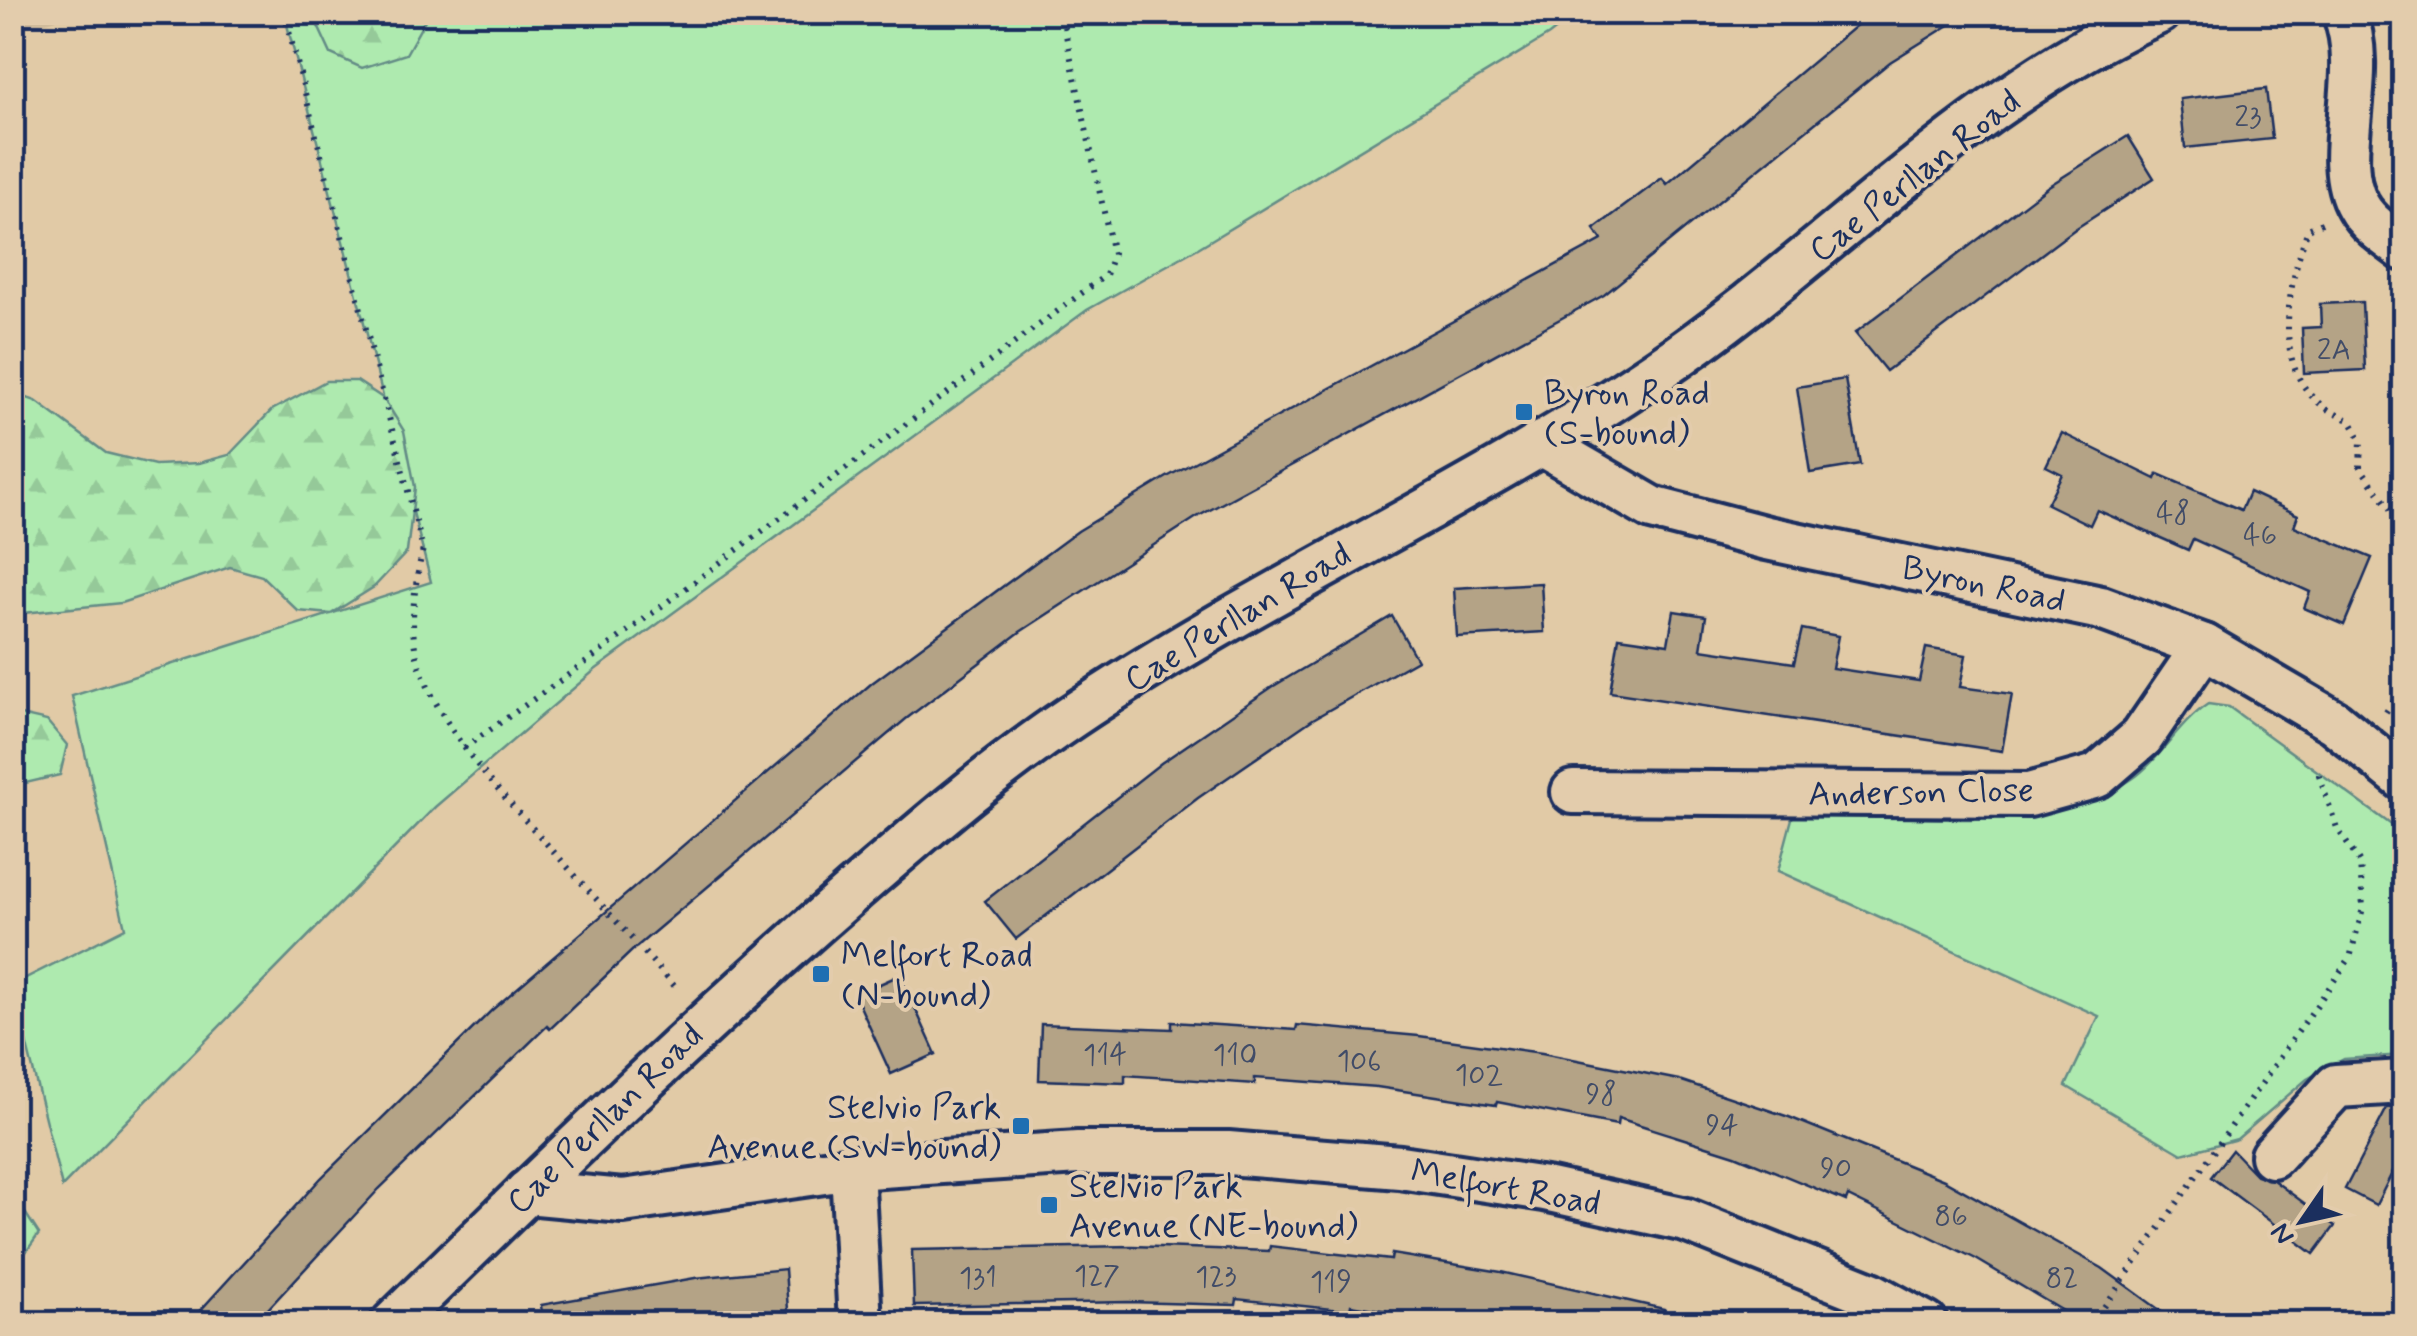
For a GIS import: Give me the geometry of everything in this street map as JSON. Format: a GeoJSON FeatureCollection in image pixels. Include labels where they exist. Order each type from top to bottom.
{"type":"FeatureCollection","features":[{"type":"Feature","properties":{"kind":"street","name":"Cae Perllan Road"},"geometry":{"type":"LineString","coordinates":[[392,1324],[706,1021],[898,852],[1066,720],[1292,581],[1540,443],[1651,375],[1748,307],[1974,120],[2112,33],[2159,12]]}},
{"type":"Feature","properties":{"kind":"street"},"geometry":{"type":"LineString","coordinates":[[2344,12],[2351,29],[2356,87],[2346,152],[2357,206],[2404,249]]}},
{"type":"Feature","properties":{"kind":"street","name":"Byron Road"},"geometry":{"type":"LineString","coordinates":[[1540,443],[1652,508],[1767,538],[2101,608],[2204,646],[2334,722],[2404,779]]}},
{"type":"Feature","properties":{"kind":"street","name":"Anderson Close"},"geometry":{"type":"LineString","coordinates":[[1573,792],[2028,795],[2097,776],[2108,767],[2142,738],[2204,646]]}},
{"type":"Feature","properties":{"kind":"street"},"geometry":{"type":"LineString","coordinates":[[2272,1156],[2336,1086],[2404,1082]]}},
{"type":"Feature","properties":{"kind":"street","name":"Melfort Road"},"geometry":{"type":"LineString","coordinates":[[527,1192],[624,1201],[852,1168],[1078,1153],[1228,1153],[1400,1167],[1545,1189],[1686,1220],[1872,1294],[1926,1324]]}},
{"type":"Feature","properties":{"kind":"street"},"geometry":{"type":"LineString","coordinates":[[852,1168],[860,1324]]}},
{"type":"Feature","properties":{"kind":"path"},"geometry":{"type":"LineString","coordinates":[[284,12],[424,550],[417,577],[414,631],[420,668],[464,748],[706,1021]]}},
{"type":"Feature","properties":{"kind":"path"},"geometry":{"type":"LineString","coordinates":[[464,748],[588,661],[1106,275],[1113,254],[1062,12]]}},
{"type":"Feature","properties":{"kind":"path"},"geometry":{"type":"LineString","coordinates":[[2357,206],[2308,229],[2290,278],[2292,366],[2316,402],[2327,412],[2350,420],[2361,440],[2360,467],[2404,528]]}},
{"type":"Feature","properties":{"kind":"path"},"geometry":{"type":"LineString","coordinates":[[2092,1324],[2350,958],[2363,908],[2360,863],[2337,828],[2319,775],[2334,722]]}},
{"type":"Feature","properties":{"kind":"shaded area"},"geometry":{"type":"Polygon","coordinates":[[[13,13],[77,13],[13,32],[13,13]]]}},
{"type":"Feature","properties":{"kind":"green space"},"geometry":{"type":"Polygon","coordinates":[[[284,13],[1577,13],[1549,35],[1198,248],[1087,310],[595,670],[435,807],[62,1187],[12,985],[125,928],[72,696],[431,582],[284,13]]]}},
{"type":"Feature","properties":{"kind":"green space"},"geometry":{"type":"Polygon","coordinates":[[[312,13],[424,13],[425,20],[406,54],[362,68],[331,54],[312,13]]]}},
{"type":"Feature","properties":{"kind":"green space"},"geometry":{"type":"Polygon","coordinates":[[[326,381],[357,381],[384,399],[404,431],[415,487],[407,552],[374,587],[331,614],[298,611],[262,576],[230,567],[121,603],[13,614],[13,393],[36,401],[106,453],[155,465],[199,463],[229,455],[272,410],[326,381]]]}},
{"type":"Feature","properties":{"kind":"green space"},"geometry":{"type":"Polygon","coordinates":[[[2208,704],[2229,707],[2404,834],[2404,1055],[2344,1059],[2307,1079],[2237,1139],[2182,1154],[2066,1086],[2099,1016],[1778,871],[1794,811],[1968,819],[2056,810],[2096,798],[2132,779],[2208,704]]]}},
{"type":"Feature","properties":{"kind":"green space"},"geometry":{"type":"Polygon","coordinates":[[[12,713],[47,721],[67,745],[60,775],[13,786],[12,713]]]}},
{"type":"Feature","properties":{"kind":"green space"},"geometry":{"type":"Polygon","coordinates":[[[24,1211],[39,1234],[13,1270],[13,1212],[24,1211]]]}},
{"type":"Feature","properties":{"kind":"building"},"geometry":{"type":"Polygon","coordinates":[[[1872,12],[1970,12],[1890,62],[1604,295],[1197,517],[1020,632],[906,719],[634,949],[550,1029],[547,1026],[379,1189],[254,1324],[188,1324],[321,1178],[492,1010],[872,683],[1078,531],[1167,477],[1602,240],[1594,229],[1662,178],[1667,184],[1872,12]]]}},
{"type":"Feature","properties":{"kind":"building"},"geometry":{"type":"Polygon","coordinates":[[[2266,89],[2272,139],[2185,148],[2180,99],[2266,89]]]}},
{"type":"Feature","properties":{"kind":"building"},"geometry":{"type":"Polygon","coordinates":[[[2128,136],[2154,178],[2075,229],[1886,371],[1855,333],[2047,187],[2128,136]]]}},
{"type":"Feature","properties":{"kind":"building"},"geometry":{"type":"Polygon","coordinates":[[[2362,302],[2365,370],[2304,373],[2302,328],[2321,327],[2320,304],[2362,302]]]}},
{"type":"Feature","properties":{"kind":"building"},"geometry":{"type":"Polygon","coordinates":[[[1845,379],[1860,465],[1810,473],[1797,387],[1845,379]]]}},
{"type":"Feature","properties":{"kind":"building"},"geometry":{"type":"Polygon","coordinates":[[[2062,433],[2156,479],[2158,474],[2241,510],[2249,492],[2298,515],[2294,526],[2372,558],[2344,625],[2304,608],[2310,592],[2193,539],[2188,550],[2097,510],[2090,525],[2047,504],[2062,474],[2046,466],[2062,433]]]}},
{"type":"Feature","properties":{"kind":"building"},"geometry":{"type":"Polygon","coordinates":[[[1541,583],[1544,632],[1457,637],[1454,588],[1541,583]]]}},
{"type":"Feature","properties":{"kind":"building"},"geometry":{"type":"Polygon","coordinates":[[[1674,611],[1706,616],[1701,649],[1794,663],[1802,629],[1838,636],[1832,668],[1919,681],[1926,648],[1966,655],[1960,687],[2012,694],[2002,751],[1610,692],[1619,637],[1668,644],[1674,611]]]}},
{"type":"Feature","properties":{"kind":"building"},"geometry":{"type":"Polygon","coordinates":[[[1392,616],[1417,660],[1313,719],[1198,798],[1016,939],[985,901],[1161,763],[1272,687],[1392,616]]]}},
{"type":"Feature","properties":{"kind":"building"},"geometry":{"type":"Polygon","coordinates":[[[900,975],[936,1054],[891,1074],[855,995],[900,975]]]}},
{"type":"Feature","properties":{"kind":"building"},"geometry":{"type":"Polygon","coordinates":[[[1172,1022],[1296,1030],[1297,1025],[1419,1036],[1542,1053],[1679,1080],[1789,1117],[1944,1180],[2102,1268],[2179,1324],[2085,1324],[1976,1259],[1848,1196],[1846,1201],[1735,1155],[1618,1118],[1617,1125],[1497,1102],[1496,1105],[1377,1087],[1255,1078],[1255,1084],[1125,1075],[1125,1083],[1039,1080],[1041,1024],[1172,1029],[1172,1022]]]}},
{"type":"Feature","properties":{"kind":"building"},"geometry":{"type":"Polygon","coordinates":[[[2404,1107],[2404,1149],[2376,1205],[2345,1189],[2387,1108],[2404,1107]]]}},
{"type":"Feature","properties":{"kind":"building"},"geometry":{"type":"Polygon","coordinates":[[[2232,1150],[2256,1175],[2273,1180],[2335,1226],[2314,1254],[2211,1177],[2232,1150]]]}},
{"type":"Feature","properties":{"kind":"building"},"geometry":{"type":"Polygon","coordinates":[[[1132,1246],[1269,1251],[1270,1246],[1391,1260],[1392,1254],[1501,1272],[1664,1309],[1662,1324],[1464,1324],[1351,1305],[1350,1311],[1237,1299],[1236,1305],[1128,1302],[914,1306],[912,1250],[1132,1246]]]}},
{"type":"Feature","properties":{"kind":"building"},"geometry":{"type":"Polygon","coordinates":[[[785,1269],[789,1324],[543,1324],[541,1305],[695,1278],[785,1269]]]}},
{"type":"Feature","properties":{"kind":"place","name":"Byron Road (S-bound)"},"geometry":{"type":"Point","coordinates":[1524,412]}},
{"type":"Feature","properties":{"kind":"place","name":"Melfort Road (N-bound)"},"geometry":{"type":"Point","coordinates":[821,974]}},
{"type":"Feature","properties":{"kind":"place","name":"Stelvio Park Avenue (SW-bound)"},"geometry":{"type":"Point","coordinates":[1021,1126]}},
{"type":"Feature","properties":{"kind":"place","name":"Stelvio Park Avenue (NE-bound)"},"geometry":{"type":"Point","coordinates":[1049,1205]}}]}
